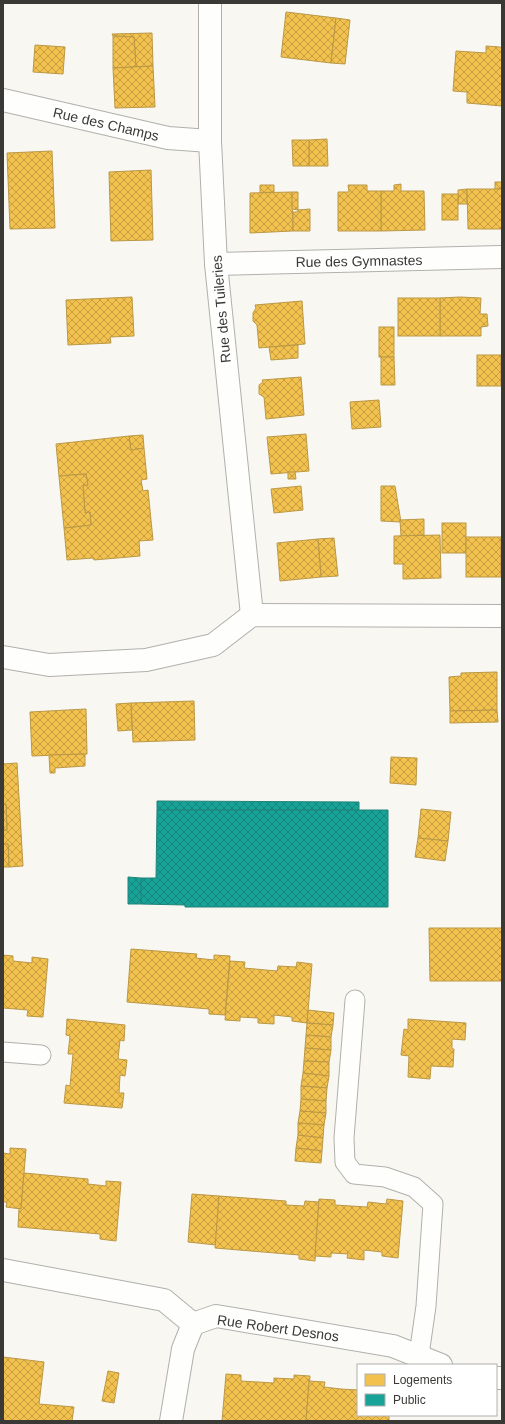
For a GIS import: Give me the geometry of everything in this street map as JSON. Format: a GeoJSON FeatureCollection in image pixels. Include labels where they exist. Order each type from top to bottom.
{"type":"FeatureCollection","features":[{"type":"Feature","properties":{"kind":"street","name":"Rue des Tuileries"},"geometry":{"type":"LineString","coordinates":[[210,3],[210,141],[216,264],[252,615]]}},
{"type":"Feature","properties":{"kind":"street","name":"Rue des Champs"},"geometry":{"type":"LineString","coordinates":[[3,100],[168,138],[210,141]]}},
{"type":"Feature","properties":{"kind":"street","name":"Rue des Gymnastes"},"geometry":{"type":"LineString","coordinates":[[216,264],[502,257]]}},
{"type":"Feature","properties":{"kind":"street"},"geometry":{"type":"LineString","coordinates":[[3,657],[49,665],[146,660],[213,645],[252,615],[502,616]]}},
{"type":"Feature","properties":{"kind":"street"},"geometry":{"type":"LineString","coordinates":[[3,1270],[164,1300],[193,1324],[183,1349],[172,1421]]}},
{"type":"Feature","properties":{"kind":"street","name":"Rue Robert Desnos"},"geometry":{"type":"LineString","coordinates":[[193,1324],[216,1316],[393,1346],[439,1364]]}},
{"type":"Feature","properties":{"kind":"lane"},"geometry":{"type":"LineString","coordinates":[[355,1000],[344,1138],[345,1162],[354,1174],[385,1177],[414,1187],[433,1204],[426,1306],[419,1355]]}},
{"type":"Feature","properties":{"kind":"lane"},"geometry":{"type":"LineString","coordinates":[[3,1052],[41,1055]]}},
{"type":"Feature","properties":{"kind":"building: Logements"},"geometry":{"type":"Polygon","coordinates":[[[286,12],[336,18],[331,63],[281,57],[286,12]]]}},
{"type":"Feature","properties":{"kind":"building: Logements"},"geometry":{"type":"Polygon","coordinates":[[[336,18],[350,20],[345,64],[331,63],[336,18]]]}},
{"type":"Feature","properties":{"kind":"building: Logements"},"geometry":{"type":"Polygon","coordinates":[[[152,33],[153,66],[136,67],[134,37],[113,36],[112,34],[152,33]]]}},
{"type":"Feature","properties":{"kind":"building: Logements"},"geometry":{"type":"Polygon","coordinates":[[[113,36],[134,37],[136,67],[113,68],[113,36]]]}},
{"type":"Feature","properties":{"kind":"building: Logements"},"geometry":{"type":"Polygon","coordinates":[[[35,45],[65,47],[63,74],[33,72],[35,45]]]}},
{"type":"Feature","properties":{"kind":"building: Logements"},"geometry":{"type":"Polygon","coordinates":[[[486,46],[502,48],[502,106],[467,103],[467,92],[453,91],[456,51],[486,53],[486,46]]]}},
{"type":"Feature","properties":{"kind":"building: Logements"},"geometry":{"type":"Polygon","coordinates":[[[153,66],[155,107],[115,108],[113,68],[153,66]]]}},
{"type":"Feature","properties":{"kind":"building: Logements"},"geometry":{"type":"Polygon","coordinates":[[[327,139],[328,166],[309,166],[309,140],[327,139]]]}},
{"type":"Feature","properties":{"kind":"building: Logements"},"geometry":{"type":"Polygon","coordinates":[[[292,140],[309,140],[309,166],[293,166],[292,140]]]}},
{"type":"Feature","properties":{"kind":"building: Logements"},"geometry":{"type":"Polygon","coordinates":[[[52,151],[55,228],[10,229],[7,153],[52,151]]]}},
{"type":"Feature","properties":{"kind":"building: Logements"},"geometry":{"type":"Polygon","coordinates":[[[151,170],[153,240],[111,241],[109,172],[151,170]]]}},
{"type":"Feature","properties":{"kind":"building: Logements"},"geometry":{"type":"Polygon","coordinates":[[[495,182],[502,182],[502,189],[495,189],[495,182]]]}},
{"type":"Feature","properties":{"kind":"building: Logements"},"geometry":{"type":"Polygon","coordinates":[[[401,184],[401,191],[424,191],[425,230],[381,231],[381,191],[394,191],[394,185],[401,184]]]}},
{"type":"Feature","properties":{"kind":"building: Logements"},"geometry":{"type":"Polygon","coordinates":[[[260,185],[274,185],[274,192],[260,193],[260,185]]]}},
{"type":"Feature","properties":{"kind":"building: Logements"},"geometry":{"type":"Polygon","coordinates":[[[348,185],[367,185],[367,191],[381,191],[381,231],[338,231],[338,192],[349,192],[348,185]]]}},
{"type":"Feature","properties":{"kind":"building: Logements"},"geometry":{"type":"Polygon","coordinates":[[[467,189],[467,204],[458,204],[458,190],[467,189]]]}},
{"type":"Feature","properties":{"kind":"building: Logements"},"geometry":{"type":"Polygon","coordinates":[[[467,189],[502,189],[502,229],[468,229],[467,189]]]}},
{"type":"Feature","properties":{"kind":"building: Logements"},"geometry":{"type":"Polygon","coordinates":[[[292,192],[293,231],[250,233],[250,193],[292,192]]]}},
{"type":"Feature","properties":{"kind":"building: Logements"},"geometry":{"type":"Polygon","coordinates":[[[292,192],[298,192],[298,210],[292,209],[292,192]]]}},
{"type":"Feature","properties":{"kind":"building: Logements"},"geometry":{"type":"Polygon","coordinates":[[[442,194],[458,194],[458,220],[442,220],[442,194]]]}},
{"type":"Feature","properties":{"kind":"building: Logements"},"geometry":{"type":"Polygon","coordinates":[[[310,209],[310,231],[293,231],[293,212],[310,209]]]}},
{"type":"Feature","properties":{"kind":"building: Logements"},"geometry":{"type":"Polygon","coordinates":[[[132,297],[134,336],[110,337],[111,343],[68,345],[66,300],[132,297]]]}},
{"type":"Feature","properties":{"kind":"building: Logements"},"geometry":{"type":"Polygon","coordinates":[[[398,298],[440,298],[440,336],[398,336],[398,298]]]}},
{"type":"Feature","properties":{"kind":"building: Logements"},"geometry":{"type":"Polygon","coordinates":[[[440,298],[481,298],[480,314],[487,314],[488,326],[481,327],[481,336],[440,336],[440,298]]]}},
{"type":"Feature","properties":{"kind":"building: Logements"},"geometry":{"type":"Polygon","coordinates":[[[302,301],[305,344],[259,348],[257,325],[253,321],[253,313],[256,308],[255,305],[302,301]]]}},
{"type":"Feature","properties":{"kind":"building: Logements"},"geometry":{"type":"Polygon","coordinates":[[[379,327],[394,327],[394,357],[379,357],[379,327]]]}},
{"type":"Feature","properties":{"kind":"building: Logements"},"geometry":{"type":"Polygon","coordinates":[[[298,345],[298,358],[271,360],[269,347],[298,345]]]}},
{"type":"Feature","properties":{"kind":"building: Logements"},"geometry":{"type":"Polygon","coordinates":[[[477,355],[501,355],[501,386],[477,386],[477,355]]]}},
{"type":"Feature","properties":{"kind":"building: Logements"},"geometry":{"type":"Polygon","coordinates":[[[381,357],[394,357],[395,385],[381,385],[381,357]]]}},
{"type":"Feature","properties":{"kind":"building: Logements"},"geometry":{"type":"Polygon","coordinates":[[[301,377],[304,415],[266,419],[264,397],[259,394],[259,385],[263,382],[262,380],[301,377]]]}},
{"type":"Feature","properties":{"kind":"building: Logements"},"geometry":{"type":"Polygon","coordinates":[[[379,400],[381,427],[352,429],[350,402],[379,400]]]}},
{"type":"Feature","properties":{"kind":"building: Logements"},"geometry":{"type":"Polygon","coordinates":[[[306,434],[309,471],[271,474],[267,437],[306,434]]]}},
{"type":"Feature","properties":{"kind":"building: Logements"},"geometry":{"type":"Polygon","coordinates":[[[143,435],[144,448],[131,450],[129,436],[143,435]]]}},
{"type":"Feature","properties":{"kind":"building: Logements"},"geometry":{"type":"Polygon","coordinates":[[[129,436],[131,450],[144,448],[147,479],[141,480],[143,491],[148,490],[153,540],[139,541],[140,556],[94,560],[93,558],[67,560],[64,528],[91,525],[90,512],[85,513],[83,485],[88,485],[86,474],[59,476],[56,444],[129,436]]]}},
{"type":"Feature","properties":{"kind":"building: Logements"},"geometry":{"type":"Polygon","coordinates":[[[288,472],[295,472],[296,479],[288,479],[288,472]]]}},
{"type":"Feature","properties":{"kind":"building: Logements"},"geometry":{"type":"Polygon","coordinates":[[[86,474],[88,485],[83,485],[85,513],[90,512],[91,525],[64,528],[59,476],[86,474]]]}},
{"type":"Feature","properties":{"kind":"building: Logements"},"geometry":{"type":"Polygon","coordinates":[[[301,486],[303,510],[274,513],[271,489],[301,486]]]}},
{"type":"Feature","properties":{"kind":"building: Logements"},"geometry":{"type":"Polygon","coordinates":[[[381,486],[395,486],[401,522],[381,521],[381,486]]]}},
{"type":"Feature","properties":{"kind":"building: Logements"},"geometry":{"type":"Polygon","coordinates":[[[424,519],[424,535],[401,536],[400,520],[424,519]]]}},
{"type":"Feature","properties":{"kind":"building: Logements"},"geometry":{"type":"Polygon","coordinates":[[[442,523],[466,523],[466,553],[442,553],[442,523]]]}},
{"type":"Feature","properties":{"kind":"building: Logements"},"geometry":{"type":"Polygon","coordinates":[[[440,535],[441,578],[403,579],[403,564],[394,564],[394,536],[440,535]]]}},
{"type":"Feature","properties":{"kind":"building: Logements"},"geometry":{"type":"Polygon","coordinates":[[[466,537],[501,537],[501,577],[466,577],[466,537]]]}},
{"type":"Feature","properties":{"kind":"building: Logements"},"geometry":{"type":"Polygon","coordinates":[[[334,538],[338,576],[321,577],[318,539],[334,538]]]}},
{"type":"Feature","properties":{"kind":"building: Logements"},"geometry":{"type":"Polygon","coordinates":[[[318,539],[321,577],[280,581],[277,543],[318,539]]]}},
{"type":"Feature","properties":{"kind":"building: Logements"},"geometry":{"type":"Polygon","coordinates":[[[497,672],[497,710],[450,711],[449,677],[461,676],[461,673],[497,672]]]}},
{"type":"Feature","properties":{"kind":"building: Logements"},"geometry":{"type":"Polygon","coordinates":[[[194,701],[195,740],[133,742],[131,703],[194,701]]]}},
{"type":"Feature","properties":{"kind":"building: Logements"},"geometry":{"type":"Polygon","coordinates":[[[131,703],[132,730],[118,731],[116,704],[131,703]]]}},
{"type":"Feature","properties":{"kind":"building: Logements"},"geometry":{"type":"Polygon","coordinates":[[[86,709],[87,754],[32,756],[30,712],[86,709]]]}},
{"type":"Feature","properties":{"kind":"building: Logements"},"geometry":{"type":"Polygon","coordinates":[[[497,710],[498,722],[450,723],[450,711],[497,710]]]}},
{"type":"Feature","properties":{"kind":"building: Logements"},"geometry":{"type":"Polygon","coordinates":[[[85,754],[85,766],[55,768],[55,773],[50,773],[49,755],[85,754]]]}},
{"type":"Feature","properties":{"kind":"building: Logements"},"geometry":{"type":"Polygon","coordinates":[[[391,757],[417,758],[416,785],[390,783],[391,757]]]}},
{"type":"Feature","properties":{"kind":"building: Logements"},"geometry":{"type":"Polygon","coordinates":[[[17,763],[23,866],[9,867],[8,844],[3,844],[3,830],[7,830],[6,804],[3,805],[3,764],[17,763]]]}},
{"type":"Feature","properties":{"kind":"building: Logements"},"geometry":{"type":"Polygon","coordinates":[[[6,804],[7,830],[3,830],[3,805],[6,804]]]}},
{"type":"Feature","properties":{"kind":"building: Logements"},"geometry":{"type":"Polygon","coordinates":[[[421,809],[451,812],[448,841],[418,838],[421,809]]]}},
{"type":"Feature","properties":{"kind":"building: Logements"},"geometry":{"type":"Polygon","coordinates":[[[418,838],[448,841],[445,861],[415,857],[418,838]]]}},
{"type":"Feature","properties":{"kind":"building: Logements"},"geometry":{"type":"Polygon","coordinates":[[[3,844],[8,844],[9,867],[3,867],[3,844]]]}},
{"type":"Feature","properties":{"kind":"building: Logements"},"geometry":{"type":"Polygon","coordinates":[[[429,928],[502,928],[502,981],[430,981],[429,928]]]}},
{"type":"Feature","properties":{"kind":"building: Logements"},"geometry":{"type":"Polygon","coordinates":[[[131,949],[197,954],[196,958],[214,960],[214,955],[230,956],[225,1015],[209,1014],[209,1009],[127,1002],[131,949]]]}},
{"type":"Feature","properties":{"kind":"building: Logements"},"geometry":{"type":"Polygon","coordinates":[[[3,955],[13,956],[13,961],[32,963],[32,957],[48,959],[43,1017],[27,1016],[28,1010],[3,1008],[3,955]]]}},
{"type":"Feature","properties":{"kind":"building: Logements"},"geometry":{"type":"Polygon","coordinates":[[[230,961],[245,962],[244,968],[277,971],[278,966],[296,967],[297,962],[312,964],[307,1023],[292,1021],[292,1017],[274,1015],[274,1024],[258,1023],[258,1018],[240,1017],[240,1021],[225,1020],[230,961]]]}},
{"type":"Feature","properties":{"kind":"building: Logements"},"geometry":{"type":"Polygon","coordinates":[[[308,1010],[334,1013],[333,1025],[307,1023],[308,1010]]]}},
{"type":"Feature","properties":{"kind":"building: Logements"},"geometry":{"type":"Polygon","coordinates":[[[67,1019],[125,1025],[124,1041],[120,1040],[118,1059],[127,1060],[125,1076],[120,1075],[119,1093],[124,1093],[122,1108],[64,1103],[66,1085],[70,1086],[73,1054],[68,1054],[70,1036],[66,1035],[67,1019]]]}},
{"type":"Feature","properties":{"kind":"building: Logements"},"geometry":{"type":"Polygon","coordinates":[[[408,1019],[466,1023],[465,1040],[452,1039],[452,1049],[454,1049],[453,1067],[431,1066],[430,1079],[408,1077],[409,1056],[401,1055],[404,1029],[408,1030],[408,1019]]]}},
{"type":"Feature","properties":{"kind":"building: Logements"},"geometry":{"type":"Polygon","coordinates":[[[307,1023],[333,1025],[331,1037],[306,1035],[307,1023]]]}},
{"type":"Feature","properties":{"kind":"building: Logements"},"geometry":{"type":"Polygon","coordinates":[[[306,1035],[331,1037],[331,1050],[305,1048],[306,1035]]]}},
{"type":"Feature","properties":{"kind":"building: Logements"},"geometry":{"type":"Polygon","coordinates":[[[305,1048],[331,1050],[329,1062],[304,1061],[305,1048]]]}},
{"type":"Feature","properties":{"kind":"building: Logements"},"geometry":{"type":"Polygon","coordinates":[[[304,1061],[329,1062],[329,1076],[303,1073],[304,1061]]]}},
{"type":"Feature","properties":{"kind":"building: Logements"},"geometry":{"type":"Polygon","coordinates":[[[303,1073],[329,1076],[327,1088],[301,1086],[303,1073]]]}},
{"type":"Feature","properties":{"kind":"building: Logements"},"geometry":{"type":"Polygon","coordinates":[[[301,1086],[327,1088],[326,1101],[301,1099],[301,1086]]]}},
{"type":"Feature","properties":{"kind":"building: Logements"},"geometry":{"type":"Polygon","coordinates":[[[301,1099],[326,1101],[326,1113],[300,1111],[301,1099]]]}},
{"type":"Feature","properties":{"kind":"building: Logements"},"geometry":{"type":"Polygon","coordinates":[[[300,1111],[326,1113],[324,1125],[298,1123],[300,1111]]]}},
{"type":"Feature","properties":{"kind":"building: Logements"},"geometry":{"type":"Polygon","coordinates":[[[298,1123],[324,1125],[323,1138],[298,1135],[298,1123]]]}},
{"type":"Feature","properties":{"kind":"building: Logements"},"geometry":{"type":"Polygon","coordinates":[[[298,1135],[323,1138],[322,1151],[296,1148],[298,1135]]]}},
{"type":"Feature","properties":{"kind":"building: Logements"},"geometry":{"type":"Polygon","coordinates":[[[10,1148],[26,1149],[21,1209],[6,1207],[7,1202],[3,1202],[3,1153],[10,1154],[10,1148]]]}},
{"type":"Feature","properties":{"kind":"building: Logements"},"geometry":{"type":"Polygon","coordinates":[[[296,1148],[322,1151],[321,1163],[295,1161],[296,1148]]]}},
{"type":"Feature","properties":{"kind":"building: Logements"},"geometry":{"type":"Polygon","coordinates":[[[24,1173],[88,1179],[88,1184],[106,1186],[106,1181],[121,1182],[116,1241],[100,1239],[100,1234],[18,1227],[24,1173]]]}},
{"type":"Feature","properties":{"kind":"building: Logements"},"geometry":{"type":"Polygon","coordinates":[[[192,1194],[219,1196],[216,1245],[188,1242],[192,1194]]]}},
{"type":"Feature","properties":{"kind":"building: Logements"},"geometry":{"type":"Polygon","coordinates":[[[219,1196],[286,1201],[286,1205],[304,1206],[305,1201],[319,1202],[315,1261],[299,1259],[299,1255],[215,1248],[219,1196]]]}},
{"type":"Feature","properties":{"kind":"building: Logements"},"geometry":{"type":"Polygon","coordinates":[[[319,1199],[335,1200],[335,1205],[367,1207],[368,1202],[386,1204],[387,1199],[403,1201],[398,1258],[382,1256],[382,1252],[364,1250],[364,1260],[347,1258],[348,1254],[331,1253],[331,1257],[315,1256],[319,1199]]]}},
{"type":"Feature","properties":{"kind":"building: Logements"},"geometry":{"type":"Polygon","coordinates":[[[3,1357],[44,1362],[39,1404],[74,1407],[72,1421],[3,1421],[3,1357]]]}},
{"type":"Feature","properties":{"kind":"building: Logements"},"geometry":{"type":"Polygon","coordinates":[[[108,1371],[119,1373],[114,1403],[102,1401],[108,1371]]]}},
{"type":"Feature","properties":{"kind":"building: Logements"},"geometry":{"type":"Polygon","coordinates":[[[226,1374],[241,1375],[241,1381],[274,1383],[274,1378],[294,1379],[294,1375],[310,1376],[306,1421],[222,1421],[226,1374]]]}},
{"type":"Feature","properties":{"kind":"building: Logements"},"geometry":{"type":"Polygon","coordinates":[[[309,1381],[325,1382],[324,1387],[357,1390],[357,1416],[389,1416],[389,1421],[306,1421],[309,1381]]]}},
{"type":"Feature","properties":{"kind":"building: Public"},"geometry":{"type":"Polygon","coordinates":[[[157,801],[359,802],[359,810],[157,810],[157,801]]]}},
{"type":"Feature","properties":{"kind":"building: Public"},"geometry":{"type":"Polygon","coordinates":[[[157,810],[388,810],[388,907],[185,907],[185,905],[141,904],[141,878],[156,878],[157,810]]]}},
{"type":"Feature","properties":{"kind":"building: Public"},"geometry":{"type":"Polygon","coordinates":[[[128,877],[141,878],[141,904],[128,904],[128,877]]]}}]}
